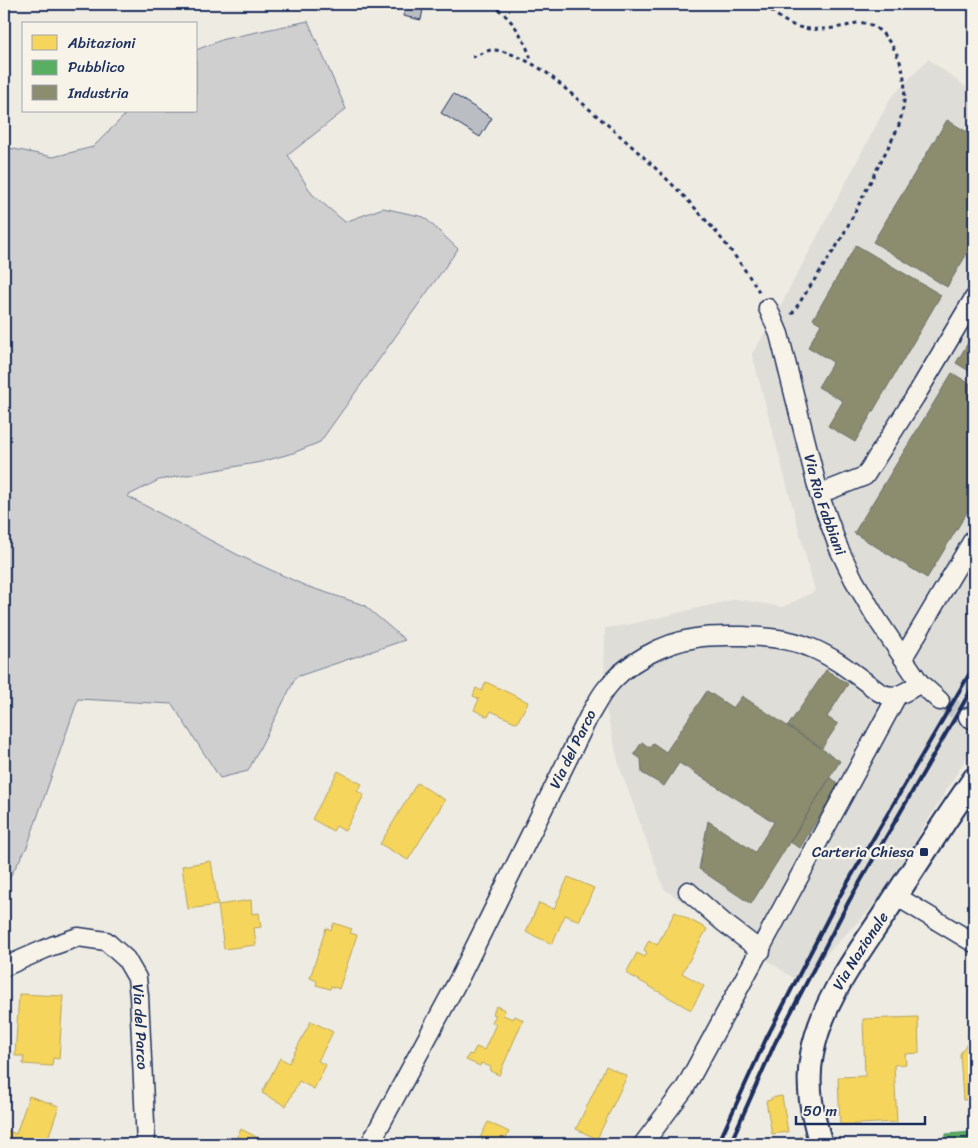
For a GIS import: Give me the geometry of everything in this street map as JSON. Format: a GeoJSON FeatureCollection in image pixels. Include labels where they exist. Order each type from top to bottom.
{"type":"FeatureCollection","features":[{"type":"Feature","properties":{"kind":"main road","name":"Via Nazionale"},"geometry":{"type":"LineString","coordinates":[[821,1144],[811,1102],[810,1080],[812,1055],[828,1005],[841,980],[974,779]]}},
{"type":"Feature","properties":{"kind":"street"},"geometry":{"type":"LineString","coordinates":[[819,494],[865,476],[974,298]]}},
{"type":"Feature","properties":{"kind":"street","name":"Via Rio Fabbiani"},"geometry":{"type":"LineString","coordinates":[[768,308],[778,334],[800,414],[819,494],[839,549],[854,580],[920,683]]}},
{"type":"Feature","properties":{"kind":"street"},"geometry":{"type":"LineString","coordinates":[[903,658],[974,538]]}},
{"type":"Feature","properties":{"kind":"street","name":"Via del Parco"},"geometry":{"type":"LineString","coordinates":[[370,1144],[440,1016],[589,716],[605,689],[619,676],[636,662],[654,652],[694,638],[730,636],[775,638],[794,642],[820,652],[880,692],[888,696],[897,696]]}},
{"type":"Feature","properties":{"kind":"street"},"geometry":{"type":"LineString","coordinates":[[643,1144],[685,1088],[761,951],[897,696],[920,683],[940,701]]}},
{"type":"Feature","properties":{"kind":"street"},"geometry":{"type":"LineString","coordinates":[[688,892],[761,951]]}},
{"type":"Feature","properties":{"kind":"street"},"geometry":{"type":"LineString","coordinates":[[896,896],[974,943]]}},
{"type":"Feature","properties":{"kind":"street","name":"Via del Parco"},"geometry":{"type":"LineString","coordinates":[[4,967],[78,937],[106,941],[126,959],[137,978],[139,996],[146,1144]]}},
{"type":"Feature","properties":{"kind":"path"},"geometry":{"type":"LineString","coordinates":[[492,4],[507,16],[519,30],[532,62]]}},
{"type":"Feature","properties":{"kind":"path"},"geometry":{"type":"LineString","coordinates":[[766,4],[786,22],[802,28],[827,29],[860,23],[868,24],[882,32],[896,52],[904,71],[906,83],[903,111],[898,128],[840,242],[778,334]]}},
{"type":"Feature","properties":{"kind":"path"},"geometry":{"type":"LineString","coordinates":[[472,58],[490,50],[532,62],[623,140],[690,202],[726,244],[747,273],[768,308]]}},
{"type":"Feature","properties":{"kind":"shaded area"},"geometry":{"type":"Polygon","coordinates":[[[308,21],[346,109],[288,155],[312,194],[345,222],[383,208],[424,217],[458,249],[320,442],[293,453],[261,462],[159,480],[127,496],[238,555],[306,586],[364,605],[405,640],[296,677],[248,771],[220,778],[172,704],[78,699],[27,847],[4,887],[4,147],[53,157],[93,147],[124,116],[125,112],[198,112],[198,49],[224,39],[308,21]]]}},
{"type":"Feature","properties":{"kind":"shaded area"},"geometry":{"type":"Polygon","coordinates":[[[928,59],[974,93],[974,745],[879,900],[799,982],[664,889],[619,765],[604,700],[605,628],[627,625],[736,599],[783,607],[815,591],[752,354],[775,316],[890,99],[928,59]]]}},
{"type":"Feature","properties":{"kind":"building: Abitazioni"},"geometry":{"type":"Polygon","coordinates":[[[486,682],[528,702],[517,723],[491,711],[488,717],[474,710],[479,699],[473,696],[476,688],[482,691],[486,682]]]}},
{"type":"Feature","properties":{"kind":"building: Abitazioni"},"geometry":{"type":"Polygon","coordinates":[[[338,771],[362,784],[357,791],[364,795],[345,831],[336,826],[333,831],[312,819],[338,771]]]}},
{"type":"Feature","properties":{"kind":"building: Abitazioni"},"geometry":{"type":"Polygon","coordinates":[[[417,783],[445,800],[408,860],[380,844],[417,783]]]}},
{"type":"Feature","properties":{"kind":"building: Abitazioni"},"geometry":{"type":"Polygon","coordinates":[[[211,861],[218,905],[188,909],[182,866],[211,861]]]}},
{"type":"Feature","properties":{"kind":"building: Abitazioni"},"geometry":{"type":"Polygon","coordinates":[[[568,877],[594,888],[579,921],[565,915],[552,944],[526,932],[539,903],[554,909],[568,877]]]}},
{"type":"Feature","properties":{"kind":"building: Abitazioni"},"geometry":{"type":"Polygon","coordinates":[[[251,900],[252,914],[259,913],[261,927],[254,928],[256,945],[224,949],[218,905],[251,900]]]}},
{"type":"Feature","properties":{"kind":"building: Abitazioni"},"geometry":{"type":"Polygon","coordinates":[[[675,912],[707,929],[682,973],[704,986],[691,1010],[626,973],[637,953],[645,957],[647,952],[644,950],[649,940],[657,945],[675,912]]]}},
{"type":"Feature","properties":{"kind":"building: Abitazioni"},"geometry":{"type":"Polygon","coordinates":[[[334,923],[352,929],[350,933],[357,935],[339,989],[331,986],[330,989],[316,985],[317,981],[310,978],[326,928],[331,930],[334,923]]]}},
{"type":"Feature","properties":{"kind":"building: Abitazioni"},"geometry":{"type":"Polygon","coordinates":[[[19,994],[63,996],[59,1059],[53,1058],[52,1066],[23,1064],[24,1056],[15,1056],[19,994]]]}},
{"type":"Feature","properties":{"kind":"building: Abitazioni"},"geometry":{"type":"Polygon","coordinates":[[[496,1006],[505,1010],[503,1015],[513,1019],[515,1016],[523,1020],[499,1075],[490,1071],[491,1067],[481,1063],[480,1066],[466,1060],[469,1054],[472,1055],[476,1047],[484,1050],[496,1024],[492,1022],[496,1015],[493,1014],[496,1006]]]}},
{"type":"Feature","properties":{"kind":"building: Abitazioni"},"geometry":{"type":"Polygon","coordinates":[[[918,1017],[919,1053],[905,1054],[906,1064],[894,1065],[897,1122],[840,1125],[838,1077],[865,1076],[863,1019],[918,1017]]]}},
{"type":"Feature","properties":{"kind":"building: Abitazioni"},"geometry":{"type":"Polygon","coordinates":[[[311,1021],[333,1032],[318,1061],[326,1065],[314,1089],[299,1081],[286,1106],[262,1093],[280,1058],[289,1063],[311,1021]]]}},
{"type":"Feature","properties":{"kind":"building: Abitazioni"},"geometry":{"type":"Polygon","coordinates":[[[974,1032],[974,1099],[963,1100],[960,1054],[974,1032]]]}},
{"type":"Feature","properties":{"kind":"building: Abitazioni"},"geometry":{"type":"Polygon","coordinates":[[[606,1066],[627,1076],[597,1139],[576,1129],[606,1066]]]}},
{"type":"Feature","properties":{"kind":"building: Abitazioni"},"geometry":{"type":"Polygon","coordinates":[[[29,1096],[59,1106],[46,1144],[36,1142],[35,1144],[4,1144],[4,1129],[16,1134],[29,1096]]]}},
{"type":"Feature","properties":{"kind":"building: Abitazioni"},"geometry":{"type":"Polygon","coordinates":[[[782,1096],[788,1132],[772,1134],[766,1101],[782,1096]]]}},
{"type":"Feature","properties":{"kind":"building: Abitazioni"},"geometry":{"type":"Polygon","coordinates":[[[488,1122],[509,1132],[503,1144],[477,1144],[488,1122]]]}},
{"type":"Feature","properties":{"kind":"building: Abitazioni"},"geometry":{"type":"Polygon","coordinates":[[[241,1129],[268,1143],[233,1144],[241,1129]]]}},
{"type":"Feature","properties":{"kind":"building: Abitazioni"},"geometry":{"type":"Polygon","coordinates":[[[802,1136],[805,1144],[779,1144],[802,1136]]]}},
{"type":"Feature","properties":{"kind":"building: Pubblico"},"geometry":{"type":"Polygon","coordinates":[[[974,1132],[974,1144],[946,1144],[946,1134],[974,1132]]]}},
{"type":"Feature","properties":{"kind":"building: Industria"},"geometry":{"type":"Polygon","coordinates":[[[947,120],[974,136],[974,242],[947,287],[873,242],[947,120]]]}},
{"type":"Feature","properties":{"kind":"building: Industria"},"geometry":{"type":"Polygon","coordinates":[[[856,245],[941,295],[855,442],[828,426],[843,401],[818,387],[833,362],[808,347],[821,324],[813,319],[856,245]]]}},
{"type":"Feature","properties":{"kind":"building: Industria"},"geometry":{"type":"Polygon","coordinates":[[[974,333],[974,374],[956,363],[974,333]]]}},
{"type":"Feature","properties":{"kind":"building: Industria"},"geometry":{"type":"Polygon","coordinates":[[[952,373],[974,386],[974,501],[927,578],[854,533],[952,373]]]}},
{"type":"Feature","properties":{"kind":"building: Industria"},"geometry":{"type":"Polygon","coordinates":[[[826,670],[848,684],[827,717],[838,724],[822,748],[788,726],[826,670]]]}},
{"type":"Feature","properties":{"kind":"building: Industria"},"geometry":{"type":"Polygon","coordinates":[[[707,691],[733,708],[742,696],[840,761],[751,904],[699,869],[708,821],[755,852],[774,822],[679,763],[664,786],[642,773],[641,759],[634,754],[642,742],[650,748],[653,743],[666,752],[707,691]]]}},
{"type":"Feature","properties":{"kind":"building: Industria"},"geometry":{"type":"Polygon","coordinates":[[[830,778],[839,784],[800,848],[790,842],[830,778]]]}},
{"type":"Feature","properties":{"kind":"building: Altro"},"geometry":{"type":"Polygon","coordinates":[[[406,4],[424,4],[421,20],[403,16],[406,4]]]}},
{"type":"Feature","properties":{"kind":"building: Altro"},"geometry":{"type":"Polygon","coordinates":[[[453,94],[492,118],[480,137],[441,113],[453,94]]]}},
{"type":"Feature","properties":{"kind":"tunnel"},"geometry":{"type":"LineString","coordinates":[[940,701],[968,717]]}},
{"type":"Feature","properties":{"kind":"railway"},"geometry":{"type":"LineString","coordinates":[[718,1144],[766,1039],[838,899],[974,666]]}},
{"type":"Feature","properties":{"kind":"railway"},"geometry":{"type":"LineString","coordinates":[[730,1144],[775,1043],[849,901],[974,685]]}},
{"type":"Feature","properties":{"kind":"place","name":"Carteria Chiesa"},"geometry":{"type":"Point","coordinates":[924,852]}}]}
